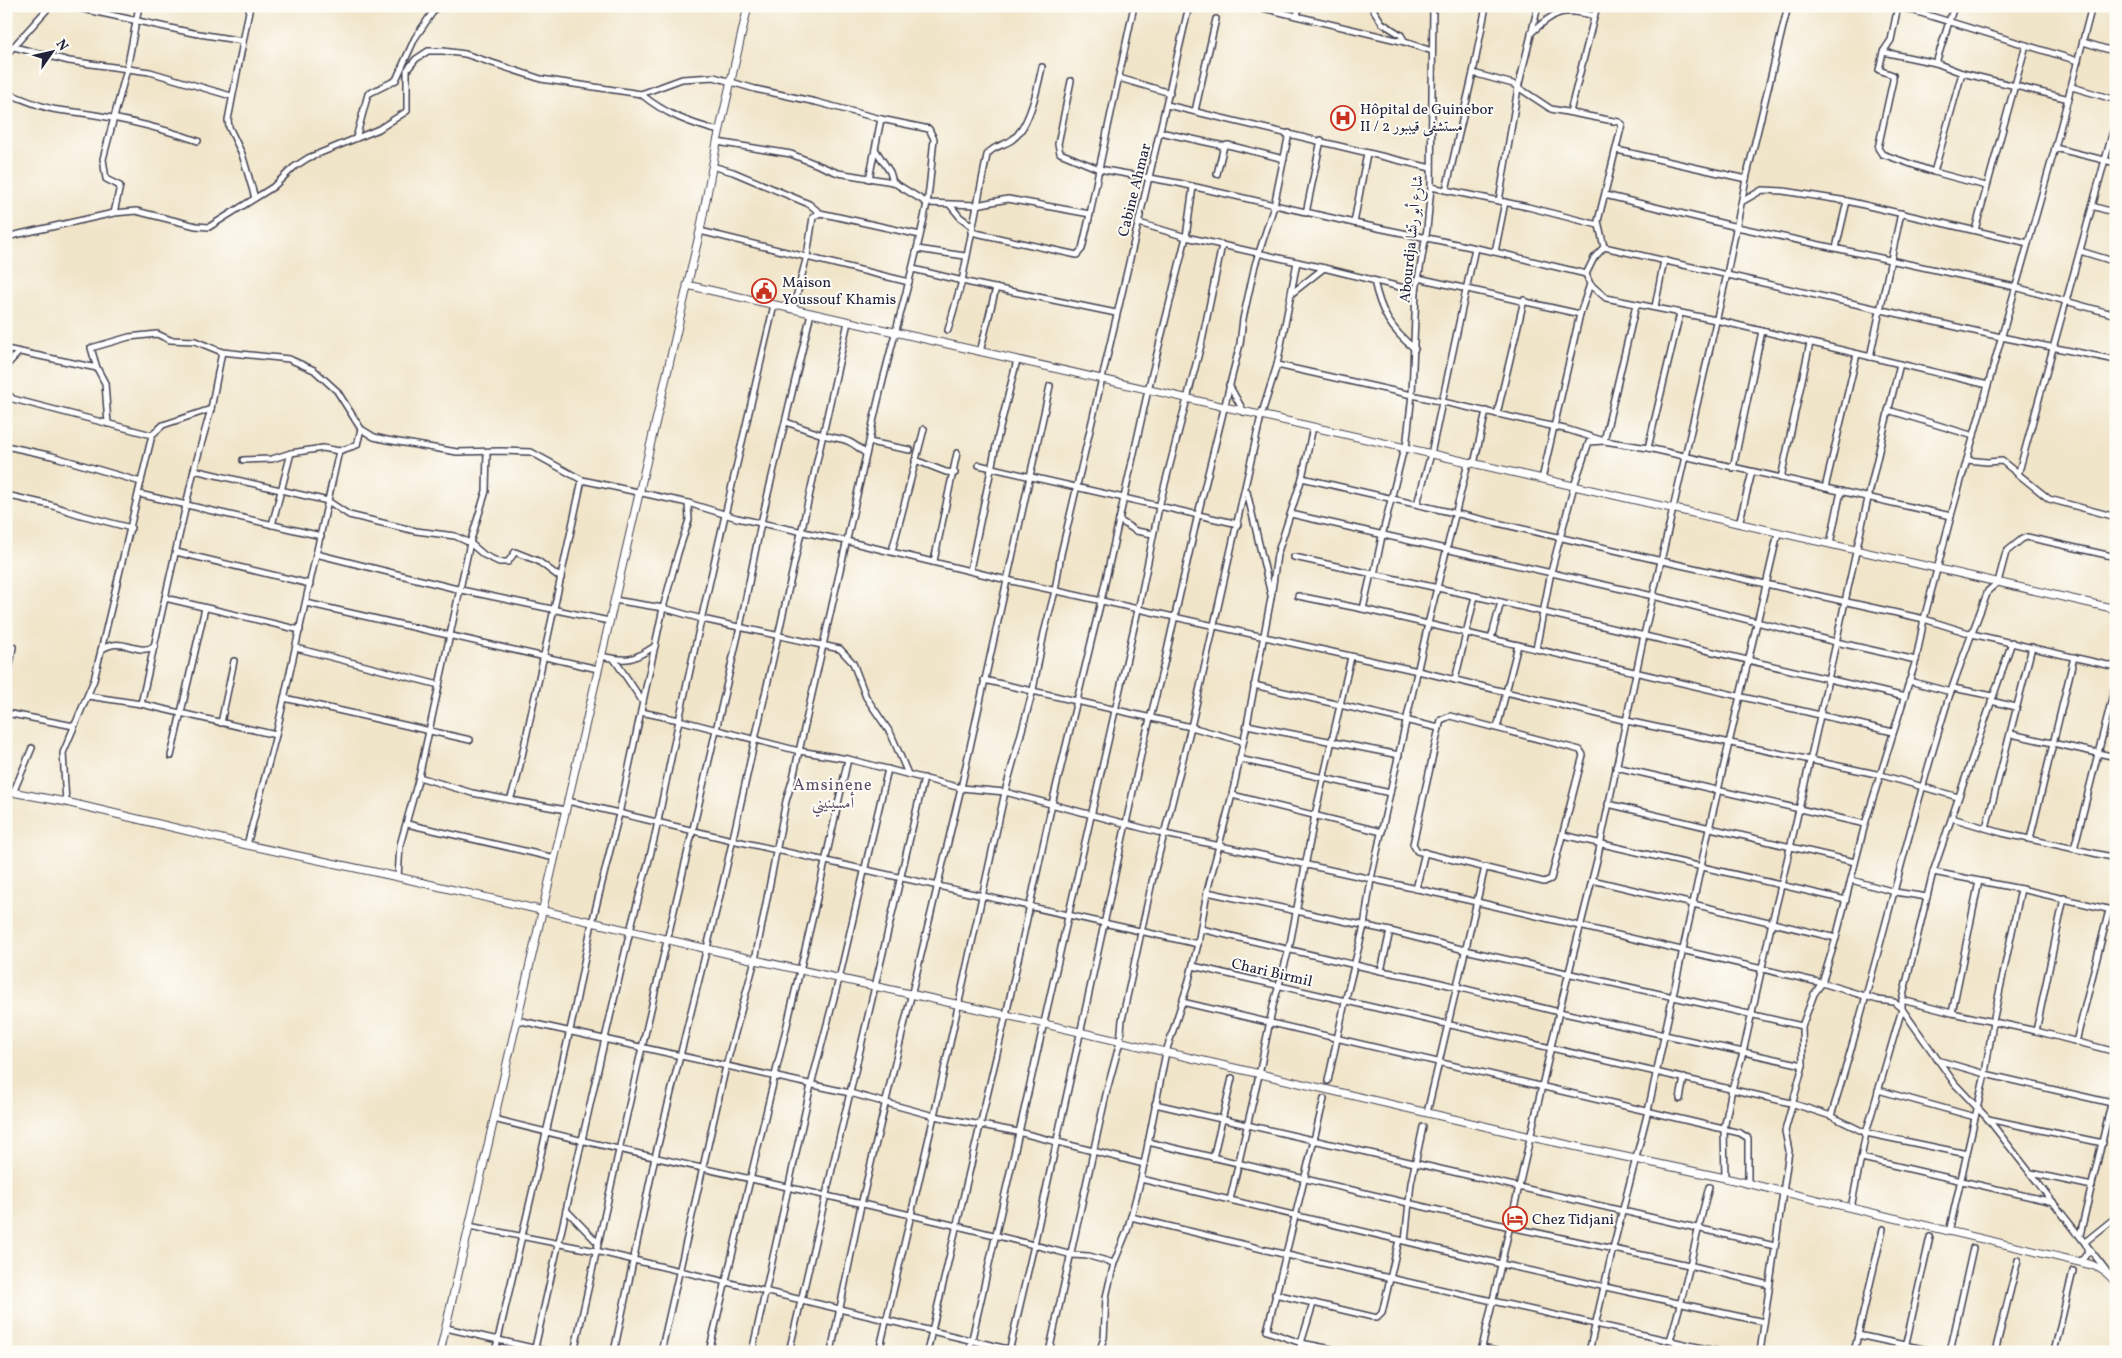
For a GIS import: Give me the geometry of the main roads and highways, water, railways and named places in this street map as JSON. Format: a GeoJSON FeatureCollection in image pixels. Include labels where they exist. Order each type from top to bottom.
{"type":"FeatureCollection","features":[{"type":"Feature","properties":{"kind":"place","name":"Hôpital de Guinebor II / مستشفى قيببور 2"},"geometry":{"type":"Point","coordinates":[1343,118]}},
{"type":"Feature","properties":{"kind":"place","name":"Maison Youssouf Khamis"},"geometry":{"type":"Point","coordinates":[764,291]}},
{"type":"Feature","properties":{"kind":"place","name":"Chez Tidjani"},"geometry":{"type":"Point","coordinates":[1515,1219]}},
{"type":"Feature","properties":{"kind":"district","name":"Amsinene أمسينيني"},"geometry":{"type":"Point","coordinates":[833,793]}}]}
